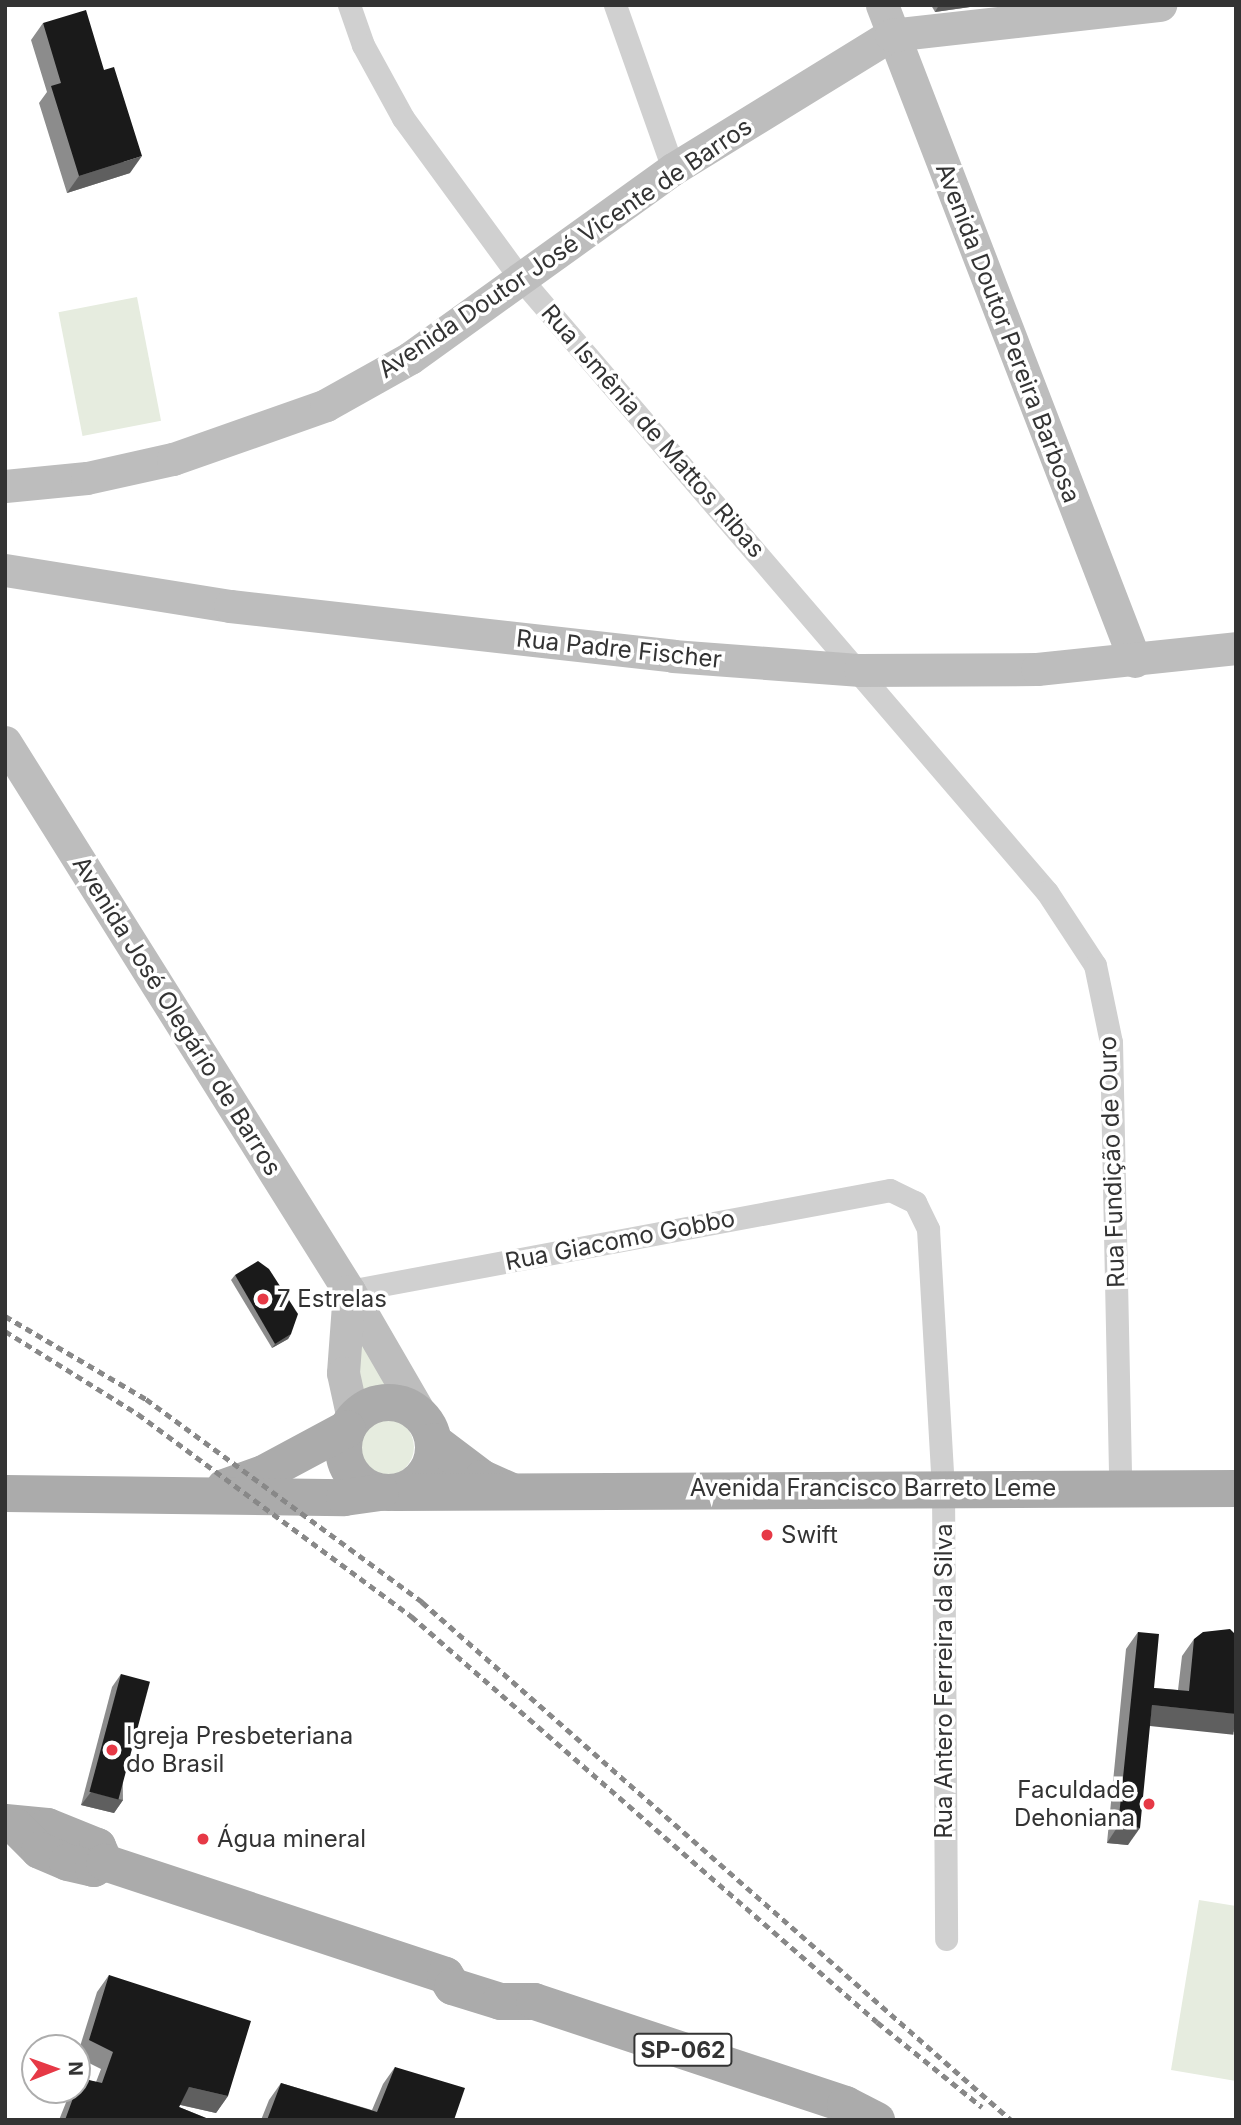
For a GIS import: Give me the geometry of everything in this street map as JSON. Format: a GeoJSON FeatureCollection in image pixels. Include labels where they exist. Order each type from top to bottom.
{"type":"FeatureCollection","features":[{"type":"Feature","properties":{"kind":"main road","name":"Avenida Doutor José Vicente de Barros"},"geometry":{"type":"LineString","coordinates":[[5,486],[87,478],[173,459],[326,404],[410,358],[673,169],[887,20],[1160,5]]}},
{"type":"Feature","properties":{"kind":"main road","name":"Avenida Doutor Pereira Barbosa"},"geometry":{"type":"LineString","coordinates":[[887,20],[1135,661]]}},
{"type":"Feature","properties":{"kind":"main road","name":"Rua Padre Fischer"},"geometry":{"type":"LineString","coordinates":[[5,570],[230,606],[673,656],[860,670],[1037,669],[1135,661],[1236,648]]}},
{"type":"Feature","properties":{"kind":"main road","name":"Avenida José Olegário de Barros"},"geometry":{"type":"LineString","coordinates":[[5,742],[349,1291],[427,1428]]}},
{"type":"Feature","properties":{"kind":"main road"},"geometry":{"type":"LineString","coordinates":[[207,1493],[263,1473],[350,1423],[380,1402],[409,1406],[427,1428],[428,1469],[407,1488],[387,1492],[367,1487],[348,1468],[343,1441],[350,1423],[343,1373],[349,1291]]}},
{"type":"Feature","properties":{"kind":"main road","name":"Avenida Francisco Barreto Leme"},"geometry":{"type":"LineString","coordinates":[[427,1428],[482,1478],[510,1490]]}},
{"type":"Feature","properties":{"kind":"main road","name":"Avenida Francisco Barreto Leme"},"geometry":{"type":"LineString","coordinates":[[5,1493],[207,1493],[344,1497],[387,1492],[510,1490],[1120,1486],[1236,1488]]}},
{"type":"Feature","properties":{"kind":"main road","name":"SP-062"},"geometry":{"type":"LineString","coordinates":[[10,1824],[47,1826],[97,1846],[104,1862],[444,1975],[458,1969],[509,1983],[521,1998],[845,2104],[876,2120]]}},
{"type":"Feature","properties":{"kind":"street","name":"Rua Ismênia de Mattos Ribas"},"geometry":{"type":"LineString","coordinates":[[349,5],[363,45],[403,118],[521,279],[860,670]]}},
{"type":"Feature","properties":{"kind":"street"},"geometry":{"type":"LineString","coordinates":[[615,5],[673,169]]}},
{"type":"Feature","properties":{"kind":"street","name":"Rua Fundição de Ouro"},"geometry":{"type":"LineString","coordinates":[[860,670],[1047,892],[1095,965],[1111,1042],[1120,1486]]}},
{"type":"Feature","properties":{"kind":"street","name":"Rua Giacomo Gobbo"},"geometry":{"type":"LineString","coordinates":[[349,1291],[890,1190]]}},
{"type":"Feature","properties":{"kind":"street","name":"Rua Antero Ferreira da Silva"},"geometry":{"type":"LineString","coordinates":[[890,1190],[915,1202],[928,1229],[943,1489],[946,1939]]}},
{"type":"Feature","properties":{"kind":"shaded area"},"geometry":{"type":"Polygon","coordinates":[[[137,297],[161,421],[83,436],[58,312],[137,297]]]}},
{"type":"Feature","properties":{"kind":"shaded area"},"geometry":{"type":"Polygon","coordinates":[[[355,1331],[400,1395],[352,1401],[355,1331]]]}},
{"type":"Feature","properties":{"kind":"shaded area"},"geometry":{"type":"Polygon","coordinates":[[[379,1418],[391,1418],[406,1426],[414,1441],[414,1453],[406,1468],[391,1476],[379,1476],[364,1468],[356,1453],[356,1441],[364,1426],[379,1418]]]}},
{"type":"Feature","properties":{"kind":"shaded area"},"geometry":{"type":"Polygon","coordinates":[[[1199,1900],[1236,1906],[1236,2081],[1171,2070],[1199,1900]]]}},
{"type":"Feature","properties":{"kind":"building"},"geometry":{"type":"Polygon","coordinates":[[[86,10],[104,70],[114,67],[142,156],[79,176],[51,86],[61,83],[43,23],[86,10]]]}},
{"type":"Feature","properties":{"kind":"building","name":"7 Estrelas"},"geometry":{"type":"Polygon","coordinates":[[[258,1261],[269,1269],[298,1314],[291,1334],[275,1344],[235,1275],[258,1261]]]}},
{"type":"Feature","properties":{"kind":"building"},"geometry":{"type":"Polygon","coordinates":[[[1230,1629],[1236,1635],[1236,1714],[1152,1705],[1140,1828],[1118,1826],[1138,1632],[1159,1634],[1154,1688],[1189,1691],[1194,1639],[1203,1632],[1230,1629]]]}},
{"type":"Feature","properties":{"kind":"building","name":"Igreja Presbeteriana do Brasil"},"geometry":{"type":"Polygon","coordinates":[[[121,1674],[150,1682],[118,1800],[89,1792],[121,1674]]]}},
{"type":"Feature","properties":{"kind":"building"},"geometry":{"type":"Polygon","coordinates":[[[109,1975],[251,2021],[228,2096],[189,2087],[179,2107],[211,2120],[65,2120],[71,2104],[91,2104],[91,2080],[102,2083],[113,2052],[91,2041],[109,1975]]]}},
{"type":"Feature","properties":{"kind":"building"},"geometry":{"type":"Polygon","coordinates":[[[395,2067],[465,2088],[454,2120],[267,2120],[281,2083],[377,2112],[395,2067]]]}},
{"type":"Feature","properties":{"kind":"railway"},"geometry":{"type":"LineString","coordinates":[[5,1316],[146,1399],[422,1602],[1011,2120]]}},
{"type":"Feature","properties":{"kind":"railway"},"geometry":{"type":"LineString","coordinates":[[5,1331],[138,1414],[411,1616],[877,2022],[982,2107]]}},
{"type":"Feature","properties":{"kind":"place","name":"7 Estrelas"},"geometry":{"type":"Point","coordinates":[263,1299]}},
{"type":"Feature","properties":{"kind":"place","name":"Swift"},"geometry":{"type":"Point","coordinates":[767,1535]}},
{"type":"Feature","properties":{"kind":"place","name":"Igreja Presbeteriana do Brasil"},"geometry":{"type":"Point","coordinates":[112,1750]}},
{"type":"Feature","properties":{"kind":"place","name":"Faculdade Dehoniana"},"geometry":{"type":"Point","coordinates":[1149,1804]}},
{"type":"Feature","properties":{"kind":"place","name":"Água mineral"},"geometry":{"type":"Point","coordinates":[203,1839]}}]}
